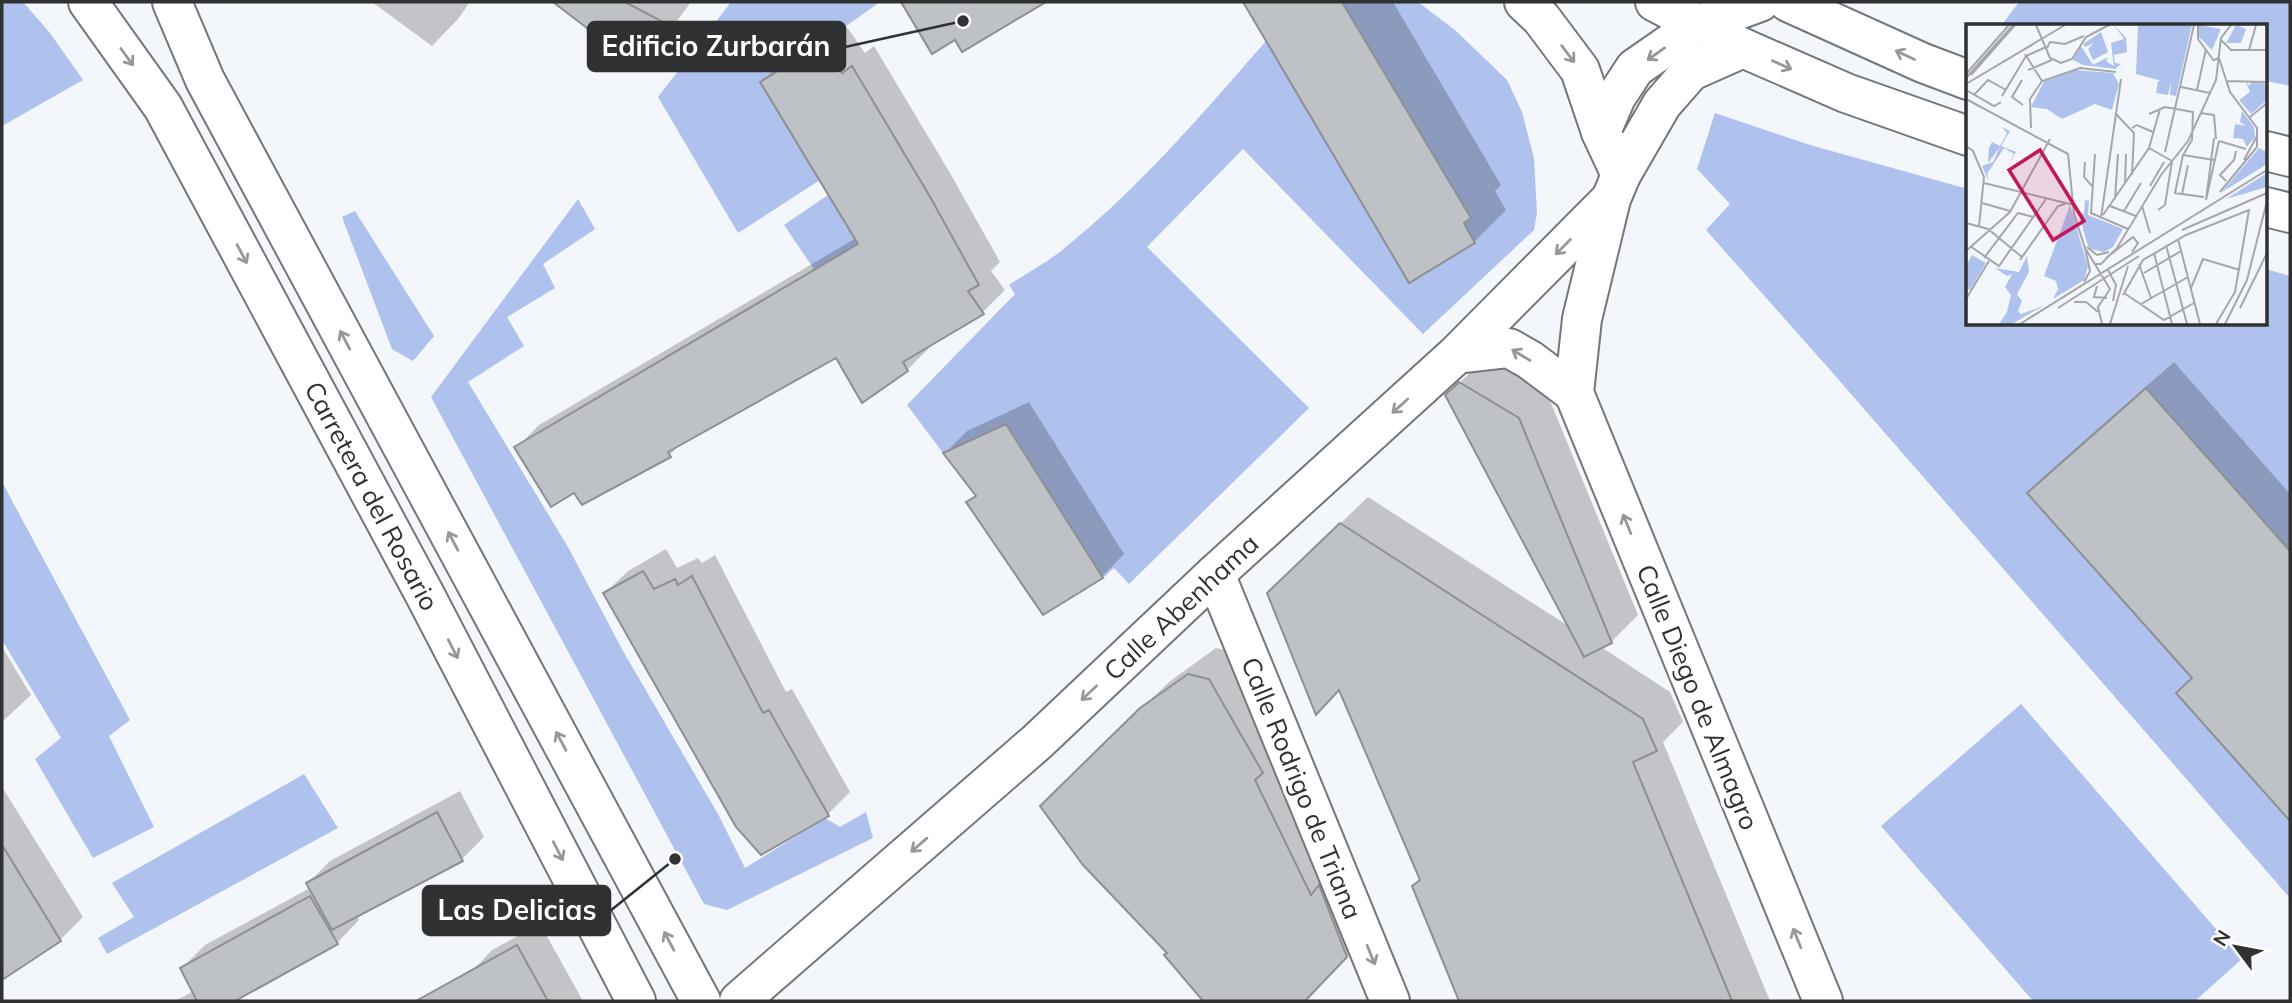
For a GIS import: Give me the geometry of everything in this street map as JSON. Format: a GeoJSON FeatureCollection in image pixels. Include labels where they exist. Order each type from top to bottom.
{"type":"FeatureCollection","features":[{"type":"Feature","properties":{"kind":"street","name":"Carretera del Rosario"},"geometry":{"type":"LineString","coordinates":[[88,2],[163,107],[425,595],[636,1001]]}},
{"type":"Feature","properties":{"kind":"street","name":"Carretera del Rosario"},"geometry":{"type":"LineString","coordinates":[[172,2],[205,80],[701,1001]]}},
{"type":"Feature","properties":{"kind":"street"},"geometry":{"type":"LineString","coordinates":[[1524,2],[1541,18],[1580,70],[1616,187]]}},
{"type":"Feature","properties":{"kind":"street"},"geometry":{"type":"LineString","coordinates":[[1655,2],[1743,48],[1846,93],[1966,135]]}},
{"type":"Feature","properties":{"kind":"street"},"geometry":{"type":"LineString","coordinates":[[1601,132],[1616,97],[1635,68],[1697,24],[1760,2]]}},
{"type":"Feature","properties":{"kind":"street"},"geometry":{"type":"LineString","coordinates":[[1788,2],[1923,63],[1966,79]]}},
{"type":"Feature","properties":{"kind":"street","name":"Calle Diego de Almagro"},"geometry":{"type":"LineString","coordinates":[[1743,48],[1691,71],[1662,104],[1616,187],[1582,319],[1574,393],[1823,1001]]}},
{"type":"Feature","properties":{"kind":"street"},"geometry":{"type":"LineString","coordinates":[[2268,152],[2290,157]]}},
{"type":"Feature","properties":{"kind":"street","name":"Calle Abenhama"},"geometry":{"type":"LineString","coordinates":[[739,1001],[1037,742],[1215,574],[1458,354],[1616,187]]}},
{"type":"Feature","properties":{"kind":"street"},"geometry":{"type":"LineString","coordinates":[[2268,208],[2290,213]]}},
{"type":"Feature","properties":{"kind":"street"},"geometry":{"type":"LineString","coordinates":[[1458,354],[1509,348],[1574,393]]}},
{"type":"Feature","properties":{"kind":"street","name":"Calle Rodrigo de Triana"},"geometry":{"type":"LineString","coordinates":[[1215,574],[1390,1001]]}},
{"type":"Feature","properties":{"kind":"shaded area"},"geometry":{"type":"Polygon","coordinates":[[[2,2],[23,2],[50,33],[83,80],[2,126],[2,2]]]}},
{"type":"Feature","properties":{"kind":"shaded area"},"geometry":{"type":"Polygon","coordinates":[[[731,2],[880,2],[822,43],[760,81],[820,180],[738,233],[658,97],[731,2]]]}},
{"type":"Feature","properties":{"kind":"shaded area"},"geometry":{"type":"Polygon","coordinates":[[[1333,2],[1418,2],[1455,30],[1507,80],[1522,112],[1534,158],[1537,213],[1534,230],[1423,334],[1243,149],[1147,247],[1309,408],[1129,584],[1114,568],[1103,578],[1006,424],[943,453],[907,405],[1015,294],[1009,285],[1046,262],[1121,199],[1171,148],[1266,41],[1409,283],[1440,184],[1333,2]]]}},
{"type":"Feature","properties":{"kind":"shaded area"},"geometry":{"type":"Polygon","coordinates":[[[2019,2],[2290,2],[2290,86],[2268,81],[2268,24],[2002,24],[2019,2]]]}},
{"type":"Feature","properties":{"kind":"shaded area"},"geometry":{"type":"Polygon","coordinates":[[[1715,113],[1810,145],[1966,188],[1966,326],[2268,326],[2268,270],[2290,276],[2290,898],[1706,230],[1730,204],[1697,169],[1715,113]]]}},
{"type":"Feature","properties":{"kind":"shaded area"},"geometry":{"type":"Polygon","coordinates":[[[828,195],[905,323],[868,348],[784,225],[828,195]]]}},
{"type":"Feature","properties":{"kind":"shaded area"},"geometry":{"type":"Polygon","coordinates":[[[578,199],[595,229],[543,264],[555,288],[507,317],[524,346],[468,382],[568,547],[623,651],[718,814],[745,868],[825,818],[840,827],[866,812],[873,838],[727,910],[704,904],[431,397],[578,199]]]}},
{"type":"Feature","properties":{"kind":"shaded area"},"geometry":{"type":"Polygon","coordinates":[[[355,211],[434,336],[413,361],[392,349],[342,217],[355,211]]]}},
{"type":"Feature","properties":{"kind":"shaded area"},"geometry":{"type":"Polygon","coordinates":[[[2,482],[130,720],[109,736],[154,827],[93,858],[35,759],[61,738],[2,640],[2,482]]]}},
{"type":"Feature","properties":{"kind":"shaded area"},"geometry":{"type":"Polygon","coordinates":[[[2021,704],[2242,959],[2195,1001],[2033,1001],[1881,826],[2021,704]]]}},
{"type":"Feature","properties":{"kind":"shaded area"},"geometry":{"type":"Polygon","coordinates":[[[304,774],[338,828],[107,954],[98,938],[134,917],[112,883],[304,774]]]}},
{"type":"Feature","properties":{"kind":"building"},"geometry":{"type":"Polygon","coordinates":[[[553,2],[625,2],[669,25],[638,67],[553,2]]]}},
{"type":"Feature","properties":{"kind":"building"},"geometry":{"type":"Polygon","coordinates":[[[901,2],[1046,2],[962,52],[955,40],[932,54],[901,2]]]}},
{"type":"Feature","properties":{"kind":"building"},"geometry":{"type":"Polygon","coordinates":[[[1243,2],[1342,2],[1471,218],[1464,223],[1475,243],[1409,283],[1243,2]]]}},
{"type":"Feature","properties":{"kind":"building"},"geometry":{"type":"Polygon","coordinates":[[[822,43],[842,73],[852,66],[979,285],[968,291],[984,314],[903,362],[908,371],[862,403],[836,358],[668,452],[671,457],[582,505],[574,493],[551,507],[514,447],[858,244],[760,82],[822,43]]]}},
{"type":"Feature","properties":{"kind":"building"},"geometry":{"type":"Polygon","coordinates":[[[1459,382],[1519,418],[1612,643],[1584,657],[1445,395],[1459,382]]]}},
{"type":"Feature","properties":{"kind":"building"},"geometry":{"type":"Polygon","coordinates":[[[2146,388],[2290,551],[2290,821],[2176,693],[2192,678],[2027,493],[2146,388]]]}},
{"type":"Feature","properties":{"kind":"building"},"geometry":{"type":"Polygon","coordinates":[[[1006,424],[1103,578],[1043,615],[966,502],[976,496],[943,453],[1006,424]]]}},
{"type":"Feature","properties":{"kind":"building"},"geometry":{"type":"Polygon","coordinates":[[[1340,523],[1643,719],[1657,751],[1633,762],[1732,1001],[1459,1001],[1412,886],[1420,880],[1339,690],[1316,715],[1267,593],[1340,523]]]}},
{"type":"Feature","properties":{"kind":"building"},"geometry":{"type":"Polygon","coordinates":[[[643,571],[654,589],[675,579],[678,585],[692,576],[763,713],[769,710],[829,816],[761,855],[736,827],[603,593],[643,571]]]}},
{"type":"Feature","properties":{"kind":"building"},"geometry":{"type":"Polygon","coordinates":[[[1188,674],[1209,679],[1263,773],[1255,780],[1311,895],[1319,885],[1347,957],[1305,1001],[1203,1001],[1164,955],[1167,953],[1083,865],[1040,806],[1140,708],[1188,674]]]}},
{"type":"Feature","properties":{"kind":"building"},"geometry":{"type":"Polygon","coordinates":[[[437,812],[463,861],[332,930],[306,883],[437,812]]]}},
{"type":"Feature","properties":{"kind":"building"},"geometry":{"type":"Polygon","coordinates":[[[2,845],[61,941],[2,980],[2,845]]]}},
{"type":"Feature","properties":{"kind":"building"},"geometry":{"type":"Polygon","coordinates":[[[310,896],[338,944],[235,1001],[197,1001],[180,968],[310,896]]]}},
{"type":"Feature","properties":{"kind":"building"},"geometry":{"type":"Polygon","coordinates":[[[517,945],[548,1001],[416,1001],[517,945]]]}},
{"type":"Feature","properties":{"kind":"place","name":"Edificio Zurbarán"},"geometry":{"type":"Point","coordinates":[963,21]}},
{"type":"Feature","properties":{"kind":"place","name":"Las Delicias"},"geometry":{"type":"Point","coordinates":[675,859]}}]}
